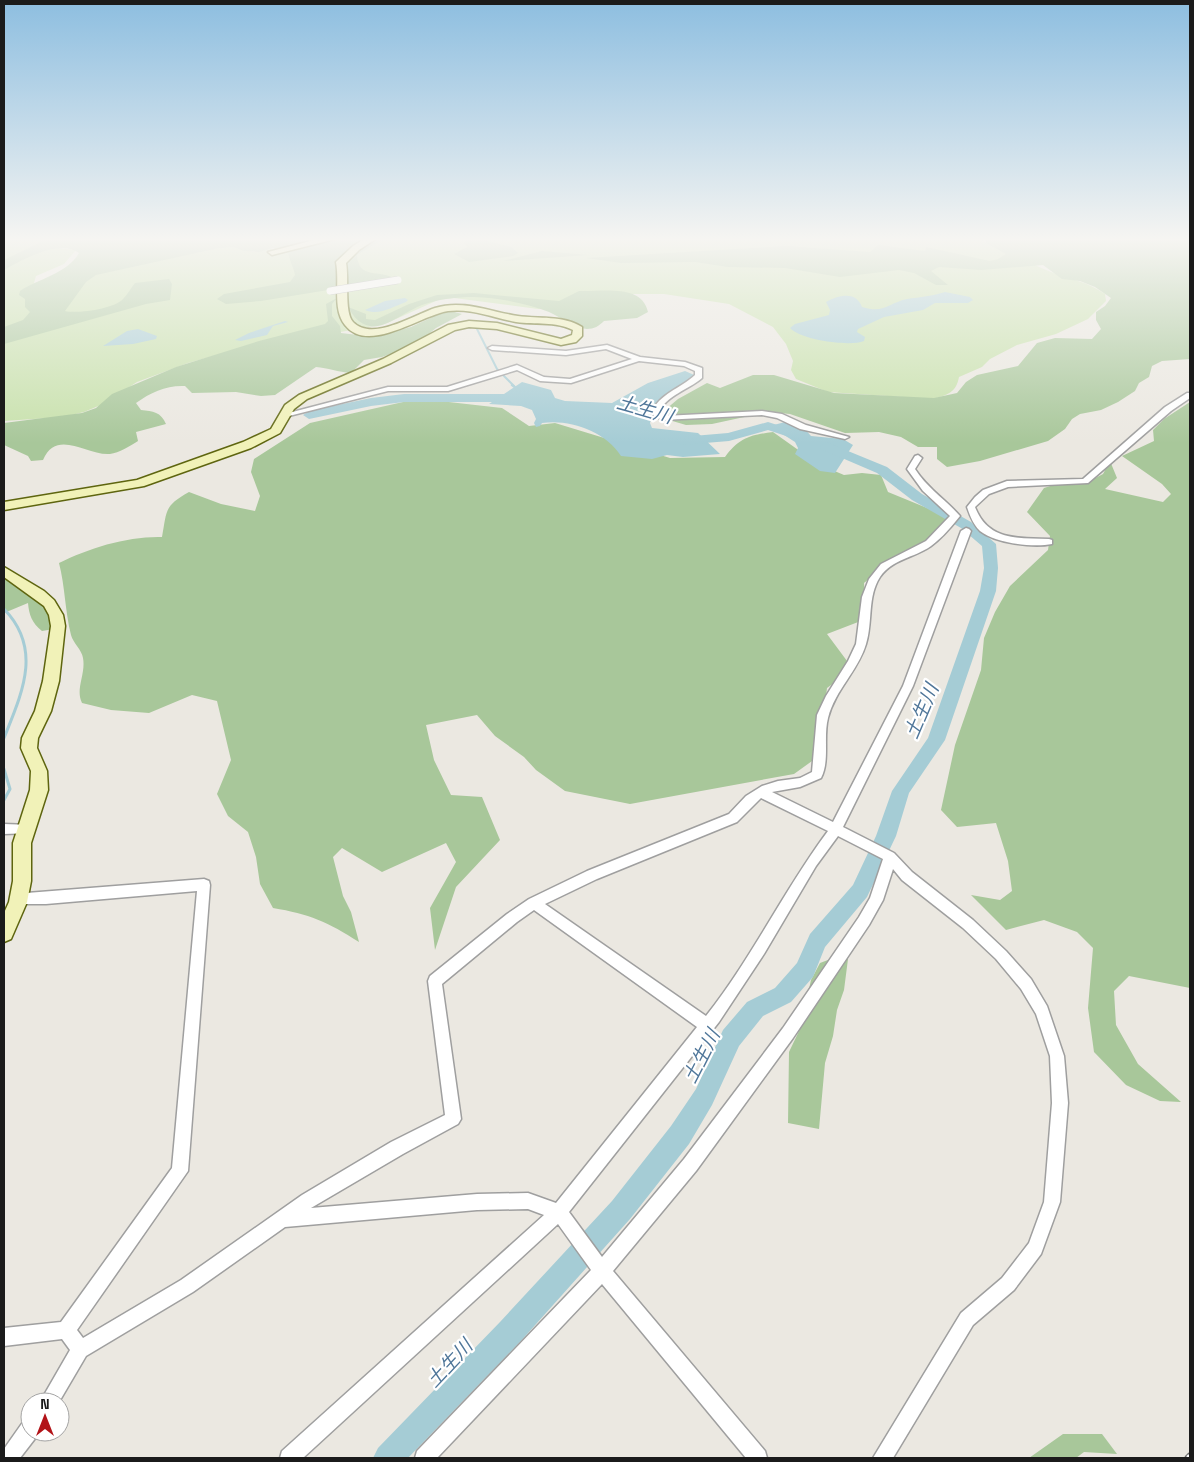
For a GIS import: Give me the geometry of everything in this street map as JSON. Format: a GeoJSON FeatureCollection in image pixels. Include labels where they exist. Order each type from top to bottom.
{"type":"FeatureCollection","features":[{"type":"Feature","properties":{"kind":"street"},"geometry":{"type":"LineString","coordinates":[[4,506],[154,479],[264,439],[276,431],[289,407],[302,397],[387,361],[452,327],[469,324],[491,325],[561,342],[572,340],[577,336],[575,327],[564,323],[524,320],[451,308],[436,310],[384,331],[374,332],[353,328],[348,322],[342,306]]}},
{"type":"Feature","properties":{"kind":"street"},"geometry":{"type":"LineString","coordinates":[[492,348],[566,353],[607,347],[639,358],[685,364],[699,370],[697,378],[668,396],[657,406],[655,413],[662,418],[762,413],[779,416],[803,427],[845,437]]}},
{"type":"Feature","properties":{"kind":"street"},"geometry":{"type":"LineString","coordinates":[[285,415],[388,388],[448,388],[517,368],[543,379],[571,381],[639,358]]}},
{"type":"Feature","properties":{"kind":"street"},"geometry":{"type":"LineString","coordinates":[[1049,542],[999,540],[977,524],[971,508],[976,499],[998,486],[1022,482],[1086,481],[1168,409],[1190,395]]}},
{"type":"Feature","properties":{"kind":"street"},"geometry":{"type":"LineString","coordinates":[[918,458],[911,469],[915,475],[931,497],[967,531]]}},
{"type":"Feature","properties":{"kind":"street"},"geometry":{"type":"LineString","coordinates":[[55,1392],[80,1350],[186,1286],[308,1201],[453,1119],[435,981],[512,918],[534,903],[592,875],[733,818],[748,800],[772,786],[797,785],[816,775],[820,763],[818,750],[823,716],[829,699],[858,652],[862,642],[866,597],[872,580],[880,569],[890,562],[929,542],[953,518]]}},
{"type":"Feature","properties":{"kind":"street"},"geometry":{"type":"LineString","coordinates":[[289,1458],[559,1212],[707,1025],[759,950],[812,862],[835,831],[908,686],[967,531],[977,524]]}},
{"type":"Feature","properties":{"kind":"street"},"geometry":{"type":"LineString","coordinates":[[4,571],[39,594],[49,603],[56,614],[58,626],[58,642],[44,711],[30,738],[29,748],[39,771],[39,790],[22,843],[22,881],[19,898],[4,933]]}},
{"type":"Feature","properties":{"kind":"street"},"geometry":{"type":"LineString","coordinates":[[760,792],[790,805],[835,831],[890,857],[907,876],[968,924],[1001,955],[1026,984],[1042,1011],[1056,1056],[1060,1103],[1052,1202],[1035,1248],[1008,1284],[967,1319],[882,1458]]}},
{"type":"Feature","properties":{"kind":"street"},"geometry":{"type":"LineString","coordinates":[[4,829],[27,829]]}},
{"type":"Feature","properties":{"kind":"street"},"geometry":{"type":"LineString","coordinates":[[424,1458],[602,1271],[690,1165],[788,1033],[864,922],[876,900],[890,857]]}},
{"type":"Feature","properties":{"kind":"street"},"geometry":{"type":"LineString","coordinates":[[4,1337],[66,1330],[180,1171],[204,885],[46,898],[19,898]]}},
{"type":"Feature","properties":{"kind":"street"},"geometry":{"type":"LineString","coordinates":[[534,903],[707,1025]]}},
{"type":"Feature","properties":{"kind":"street"},"geometry":{"type":"LineString","coordinates":[[282,1219],[485,1202],[528,1201],[559,1212],[602,1271],[758,1458]]}},
{"type":"Feature","properties":{"kind":"street"},"geometry":{"type":"LineString","coordinates":[[66,1330],[80,1350]]}},
{"type":"Feature","properties":{"kind":"street"},"geometry":{"type":"LineString","coordinates":[[8,1458],[20,1442]]}},
{"type":"Feature","properties":{"kind":"green space"},"geometry":{"type":"Polygon","coordinates":[[[4,306],[424,306],[385,324],[224,353],[188,363],[137,382],[103,404],[84,412],[63,417],[4,421],[4,306]]]}},
{"type":"Feature","properties":{"kind":"green space"},"geometry":{"type":"Polygon","coordinates":[[[68,306],[65,311],[71,312],[111,306],[138,306],[4,344],[4,327],[23,320],[30,312],[25,307],[68,306]]]}},
{"type":"Feature","properties":{"kind":"green space"},"geometry":{"type":"Polygon","coordinates":[[[326,306],[332,306],[332,316],[340,326],[341,333],[374,337],[411,327],[439,314],[451,311],[462,314],[436,328],[415,345],[382,357],[364,360],[351,373],[316,367],[275,395],[261,396],[236,392],[192,393],[185,386],[159,390],[136,403],[141,410],[159,415],[166,424],[136,432],[138,441],[110,454],[101,454],[64,445],[56,446],[49,451],[43,460],[31,461],[28,456],[4,445],[4,423],[82,413],[96,408],[112,394],[176,367],[259,341],[325,324],[328,321],[326,306]]]}},
{"type":"Feature","properties":{"kind":"green space"},"geometry":{"type":"Polygon","coordinates":[[[404,306],[420,306],[382,325],[375,326],[360,322],[348,307],[366,314],[366,319],[375,320],[404,306]]]}},
{"type":"Feature","properties":{"kind":"green space"},"geometry":{"type":"Polygon","coordinates":[[[517,306],[562,306],[555,309],[517,306]]]}},
{"type":"Feature","properties":{"kind":"green space"},"geometry":{"type":"Polygon","coordinates":[[[530,306],[645,306],[648,312],[637,318],[604,321],[596,327],[587,329],[530,306]]]}},
{"type":"Feature","properties":{"kind":"green space"},"geometry":{"type":"Polygon","coordinates":[[[733,306],[1101,306],[1088,319],[1056,334],[1017,345],[990,359],[982,367],[959,377],[953,390],[933,399],[828,392],[796,379],[791,370],[793,361],[786,344],[773,327],[733,306]]]}},
{"type":"Feature","properties":{"kind":"green space"},"geometry":{"type":"Polygon","coordinates":[[[1105,306],[1190,306],[1190,359],[1162,361],[1152,366],[1149,377],[1139,383],[1135,391],[1101,410],[1080,414],[1072,419],[1065,429],[1048,441],[980,461],[947,467],[937,459],[937,447],[918,447],[901,437],[879,432],[845,433],[790,414],[768,412],[712,424],[686,425],[669,420],[665,410],[678,399],[707,383],[720,388],[753,375],[774,375],[834,393],[934,398],[957,393],[966,382],[977,375],[1018,366],[1037,343],[1055,338],[1092,339],[1101,329],[1096,320],[1096,312],[1105,306]]]}},
{"type":"Feature","properties":{"kind":"green space"},"geometry":{"type":"Polygon","coordinates":[[[431,400],[502,408],[529,426],[555,423],[670,458],[725,457],[746,438],[773,432],[818,464],[844,475],[862,473],[881,475],[888,492],[949,517],[940,534],[889,562],[864,583],[866,619],[827,634],[853,669],[827,688],[819,756],[794,774],[630,804],[565,791],[495,736],[477,715],[426,725],[434,760],[451,795],[482,797],[500,840],[456,887],[435,950],[430,908],[456,862],[446,843],[382,872],[342,848],[333,857],[343,896],[351,912],[359,942],[338,929],[318,920],[273,908],[260,884],[256,857],[248,832],[228,816],[217,794],[231,760],[217,701],[192,695],[149,713],[111,710],[82,703],[80,687],[84,664],[81,652],[71,635],[59,563],[83,552],[109,544],[149,537],[162,537],[166,515],[171,505],[189,492],[221,504],[255,511],[260,496],[251,472],[254,459],[310,423],[403,402],[431,400]]]}},
{"type":"Feature","properties":{"kind":"green space"},"geometry":{"type":"Polygon","coordinates":[[[1190,402],[1190,988],[1129,976],[1114,991],[1116,1025],[1138,1064],[1181,1102],[1160,1101],[1126,1085],[1094,1052],[1088,1008],[1093,948],[1077,932],[1044,920],[1006,930],[971,895],[1000,900],[1012,891],[1008,861],[996,823],[957,827],[941,810],[955,745],[981,670],[984,638],[995,612],[1010,586],[1048,550],[1050,536],[1027,512],[1044,488],[1063,482],[1088,482],[1103,474],[1110,461],[1117,478],[1105,489],[1163,502],[1171,494],[1162,484],[1122,456],[1154,441],[1153,430],[1164,419],[1190,402]]]}},
{"type":"Feature","properties":{"kind":"green space"},"geometry":{"type":"Polygon","coordinates":[[[4,575],[46,597],[54,629],[42,631],[36,625],[29,611],[28,603],[4,613],[4,575]]]}},
{"type":"Feature","properties":{"kind":"green space"},"geometry":{"type":"Polygon","coordinates":[[[841,955],[848,959],[844,990],[837,1010],[833,1036],[825,1063],[819,1129],[788,1123],[789,1052],[800,1029],[811,980],[820,963],[841,955]]]}},
{"type":"Feature","properties":{"kind":"green space"},"geometry":{"type":"Polygon","coordinates":[[[1063,1434],[1102,1434],[1117,1454],[1084,1452],[1076,1458],[1029,1458],[1063,1434]]]}},
{"type":"Feature","properties":{"kind":"water"},"geometry":{"type":"Polygon","coordinates":[[[373,306],[395,306],[375,312],[365,310],[373,306]]]}},
{"type":"Feature","properties":{"kind":"water"},"geometry":{"type":"Polygon","coordinates":[[[828,306],[862,306],[870,309],[929,306],[923,310],[884,317],[858,329],[857,332],[865,337],[864,341],[857,343],[837,343],[815,339],[804,336],[790,328],[795,324],[829,315],[828,306]]]}},
{"type":"Feature","properties":{"kind":"water"},"geometry":{"type":"Polygon","coordinates":[[[285,321],[288,322],[273,326],[267,335],[241,341],[235,340],[249,333],[285,321]]]}},
{"type":"Feature","properties":{"kind":"water"},"geometry":{"type":"Polygon","coordinates":[[[138,329],[157,336],[156,339],[133,344],[103,346],[127,331],[138,329]]]}},
{"type":"Feature","properties":{"kind":"water"},"geometry":{"type":"Polygon","coordinates":[[[685,371],[699,377],[673,389],[662,397],[650,423],[652,428],[698,433],[720,454],[683,457],[667,455],[652,459],[621,456],[606,440],[586,429],[575,425],[553,422],[542,423],[536,427],[534,423],[536,419],[532,410],[521,406],[489,404],[522,382],[551,390],[555,398],[565,401],[612,403],[648,383],[685,371]]]}},
{"type":"Feature","properties":{"kind":"water"},"geometry":{"type":"Polygon","coordinates":[[[785,422],[804,428],[811,436],[843,439],[853,445],[835,473],[820,471],[795,454],[798,448],[795,442],[770,426],[785,422]]]}},
{"type":"Feature","properties":{"kind":"waterway"},"geometry":{"type":"LineString","coordinates":[[476,327],[497,369],[514,386]]}},
{"type":"Feature","properties":{"kind":"waterway"},"geometry":{"type":"LineString","coordinates":[[512,385],[516,388]]}},
{"type":"Feature","properties":{"kind":"waterway","name":"土生川"},"geometry":{"type":"LineString","coordinates":[[309,415],[371,402],[404,398],[522,398]]}},
{"type":"Feature","properties":{"kind":"waterway","name":"土生川"},"geometry":{"type":"LineString","coordinates":[[681,441],[729,437],[768,426],[792,434]]}},
{"type":"Feature","properties":{"kind":"waterway","name":"土生川"},"geometry":{"type":"LineString","coordinates":[[388,1458],[510,1332],[621,1210],[680,1135],[704,1097],[731,1038],[755,1009],[783,995],[805,970],[817,941],[860,891],[886,836],[901,791],[936,740],[988,591],[991,568],[989,544],[966,525],[917,497],[882,470],[826,446]]}},
{"type":"Feature","properties":{"kind":"waterway"},"geometry":{"type":"LineString","coordinates":[[4,609],[16,624],[23,640],[26,656],[22,688],[4,738]]}},
{"type":"Feature","properties":{"kind":"waterway"},"geometry":{"type":"LineString","coordinates":[[4,769],[10,789],[4,800]]}}]}
